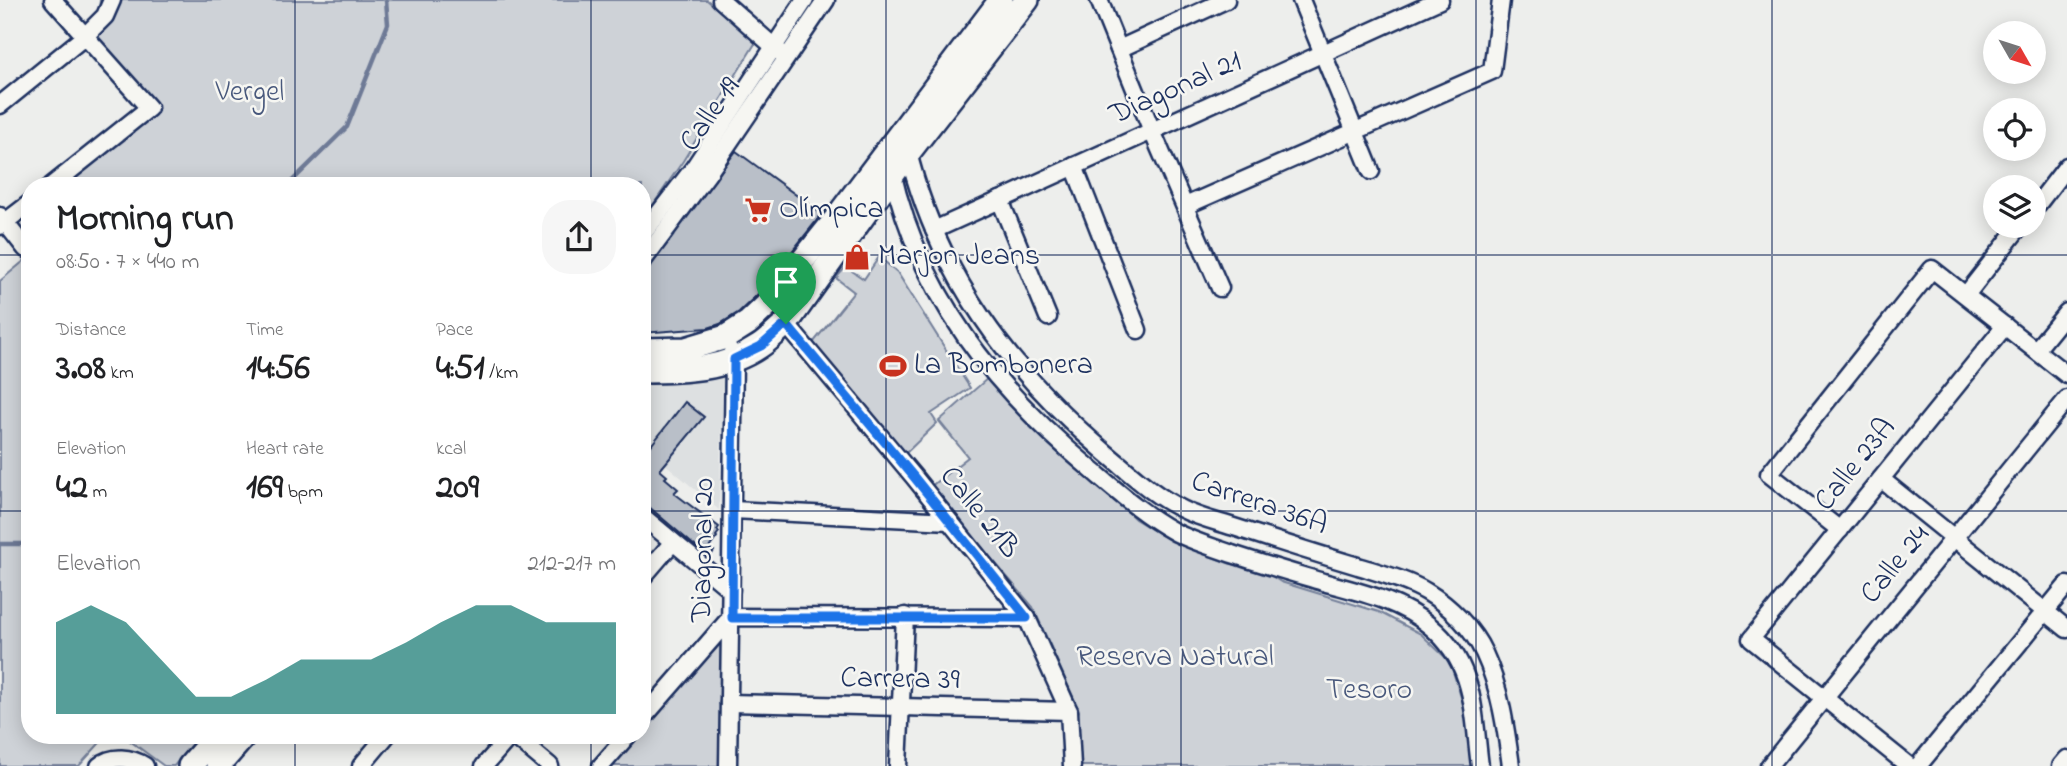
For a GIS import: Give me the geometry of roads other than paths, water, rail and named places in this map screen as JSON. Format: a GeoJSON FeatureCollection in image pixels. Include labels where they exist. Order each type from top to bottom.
{"type":"FeatureCollection","features":[{"type":"Feature","properties":{"kind":"main road"},"geometry":{"type":"LineString","coordinates":[[651,371],[710,368],[761,346],[786,324],[892,177],[903,128],[1000,0]]}},
{"type":"Feature","properties":{"kind":"main road"},"geometry":{"type":"LineString","coordinates":[[651,350],[686,349],[726,337],[748,323],[767,305],[1027,0]]}},
{"type":"Feature","properties":{"kind":"main road"},"geometry":{"type":"LineString","coordinates":[[190,766],[208,744]]}},
{"type":"Feature","properties":{"kind":"main road"},"geometry":{"type":"LineString","coordinates":[[218,766],[236,744]]}},
{"type":"Feature","properties":{"kind":"street"},"geometry":{"type":"LineString","coordinates":[[53,0],[149,108],[62,177]]}},
{"type":"Feature","properties":{"kind":"street"},"geometry":{"type":"LineString","coordinates":[[0,105],[84,37],[105,16],[112,0]]}},
{"type":"Feature","properties":{"kind":"street"},"geometry":{"type":"LineString","coordinates":[[721,0],[788,59]]}},
{"type":"Feature","properties":{"kind":"street","name":"Calle 19"},"geometry":{"type":"LineString","coordinates":[[651,223],[693,169],[805,0]]}},
{"type":"Feature","properties":{"kind":"street","name":"Calle 19"},"geometry":{"type":"LineString","coordinates":[[651,250],[707,176],[826,0]]}},
{"type":"Feature","properties":{"kind":"street"},"geometry":{"type":"LineString","coordinates":[[1099,0],[1220,288]]}},
{"type":"Feature","properties":{"kind":"street"},"geometry":{"type":"LineString","coordinates":[[1119,49],[1226,0]]}},
{"type":"Feature","properties":{"kind":"street"},"geometry":{"type":"LineString","coordinates":[[1301,0],[1371,171]]}},
{"type":"Feature","properties":{"kind":"street","name":"Diagonal 21"},"geometry":{"type":"LineString","coordinates":[[934,230],[1440,0]]}},
{"type":"Feature","properties":{"kind":"street"},"geometry":{"type":"LineString","coordinates":[[1185,206],[1492,71],[1501,0]]}},
{"type":"Feature","properties":{"kind":"street","name":"Carrera 36A"},"geometry":{"type":"LineString","coordinates":[[897,152],[961,284],[993,335],[1031,383],[1083,433],[1176,506],[1378,573],[1426,592],[1446,606],[1467,627],[1484,652],[1494,680],[1511,766]]}},
{"type":"Feature","properties":{"kind":"street"},"geometry":{"type":"LineString","coordinates":[[1074,166],[1138,330]]}},
{"type":"Feature","properties":{"kind":"street"},"geometry":{"type":"LineString","coordinates":[[2046,193],[2067,166]]}},
{"type":"Feature","properties":{"kind":"street","name":"Carrera 36A"},"geometry":{"type":"LineString","coordinates":[[892,177],[909,229],[941,299],[964,337],[1020,405],[1121,494],[1174,531],[1292,573],[1378,597],[1430,625],[1451,647],[1461,663],[1469,685],[1477,724],[1480,766]]}},
{"type":"Feature","properties":{"kind":"street"},"geometry":{"type":"LineString","coordinates":[[1000,200],[1048,317]]}},
{"type":"Feature","properties":{"kind":"street"},"geometry":{"type":"LineString","coordinates":[[21,208],[2,222],[21,243]]}},
{"type":"Feature","properties":{"kind":"street"},"geometry":{"type":"LineString","coordinates":[[1966,296],[2011,238]]}},
{"type":"Feature","properties":{"kind":"street"},"geometry":{"type":"LineString","coordinates":[[1840,530],[1769,474],[1932,269],[2067,375]]}},
{"type":"Feature","properties":{"kind":"street"},"geometry":{"type":"LineString","coordinates":[[2036,350],[2067,312]]}},
{"type":"Feature","properties":{"kind":"street","name":"Calle 21B"},"geometry":{"type":"LineString","coordinates":[[786,324],[1027,618],[1069,711],[1072,766]]}},
{"type":"Feature","properties":{"kind":"street","name":"Calle 23A"},"geometry":{"type":"LineString","coordinates":[[1825,699],[1751,639],[2005,326]]}},
{"type":"Feature","properties":{"kind":"street","name":"Diagonal 20"},"geometry":{"type":"LineString","coordinates":[[726,337],[734,359],[728,766]]}},
{"type":"Feature","properties":{"kind":"street","name":"Calle 24"},"geometry":{"type":"LineString","coordinates":[[1769,766],[2067,399]]}},
{"type":"Feature","properties":{"kind":"street"},"geometry":{"type":"LineString","coordinates":[[1881,479],[2067,629]]}},
{"type":"Feature","properties":{"kind":"street"},"geometry":{"type":"LineString","coordinates":[[733,510],[949,521]]}},
{"type":"Feature","properties":{"kind":"street"},"geometry":{"type":"LineString","coordinates":[[651,524],[731,590]]}},
{"type":"Feature","properties":{"kind":"street"},"geometry":{"type":"LineString","coordinates":[[651,568],[673,542]]}},
{"type":"Feature","properties":{"kind":"street"},"geometry":{"type":"LineString","coordinates":[[1918,766],[2067,585]]}},
{"type":"Feature","properties":{"kind":"street"},"geometry":{"type":"LineString","coordinates":[[898,766],[905,616]]}},
{"type":"Feature","properties":{"kind":"street"},"geometry":{"type":"LineString","coordinates":[[651,709],[732,618],[1027,618]]}},
{"type":"Feature","properties":{"kind":"street"},"geometry":{"type":"LineString","coordinates":[[1825,699],[1909,766]]}},
{"type":"Feature","properties":{"kind":"street","name":"Carrera 39"},"geometry":{"type":"LineString","coordinates":[[729,703],[1069,711]]}},
{"type":"Feature","properties":{"kind":"street"},"geometry":{"type":"LineString","coordinates":[[361,766],[379,744]]}},
{"type":"Feature","properties":{"kind":"street"},"geometry":{"type":"LineString","coordinates":[[484,766],[504,744]]}},
{"type":"Feature","properties":{"kind":"street"},"geometry":{"type":"LineString","coordinates":[[523,744],[550,766]]}},
{"type":"Feature","properties":{"kind":"street"},"geometry":{"type":"LineString","coordinates":[[601,766],[620,744]]}},
{"type":"Feature","properties":{"kind":"street"},"geometry":{"type":"LineString","coordinates":[[99,766],[119,758],[136,760],[145,766]]}},
{"type":"Feature","properties":{"kind":"street"},"geometry":{"type":"LineString","coordinates":[[2061,766],[2067,759]]}},
{"type":"Feature","properties":{"kind":"waterway"},"geometry":{"type":"LineString","coordinates":[[296,177],[347,127],[388,24],[386,0]]}},
{"type":"Feature","properties":{"kind":"waterway"},"geometry":{"type":"LineString","coordinates":[[0,544],[21,544]]}},
{"type":"Feature","properties":{"kind":"place","name":"Olímpica"},"geometry":{"type":"Point","coordinates":[758,210]}},
{"type":"Feature","properties":{"kind":"place","name":"Marjon Jeans"},"geometry":{"type":"Point","coordinates":[857,257]}},
{"type":"Feature","properties":{"kind":"place","name":"La Bombonera"},"geometry":{"type":"Point","coordinates":[893,366]}},
{"type":"Feature","properties":{"kind":"park label","name":"Vergel"},"geometry":{"type":"Point","coordinates":[250,93]}},
{"type":"Feature","properties":{"kind":"park label","name":"Reserva Natural"},"geometry":{"type":"Point","coordinates":[1175,658]}},
{"type":"Feature","properties":{"kind":"park label","name":"Tesoro"},"geometry":{"type":"Point","coordinates":[1369,691]}}]}
